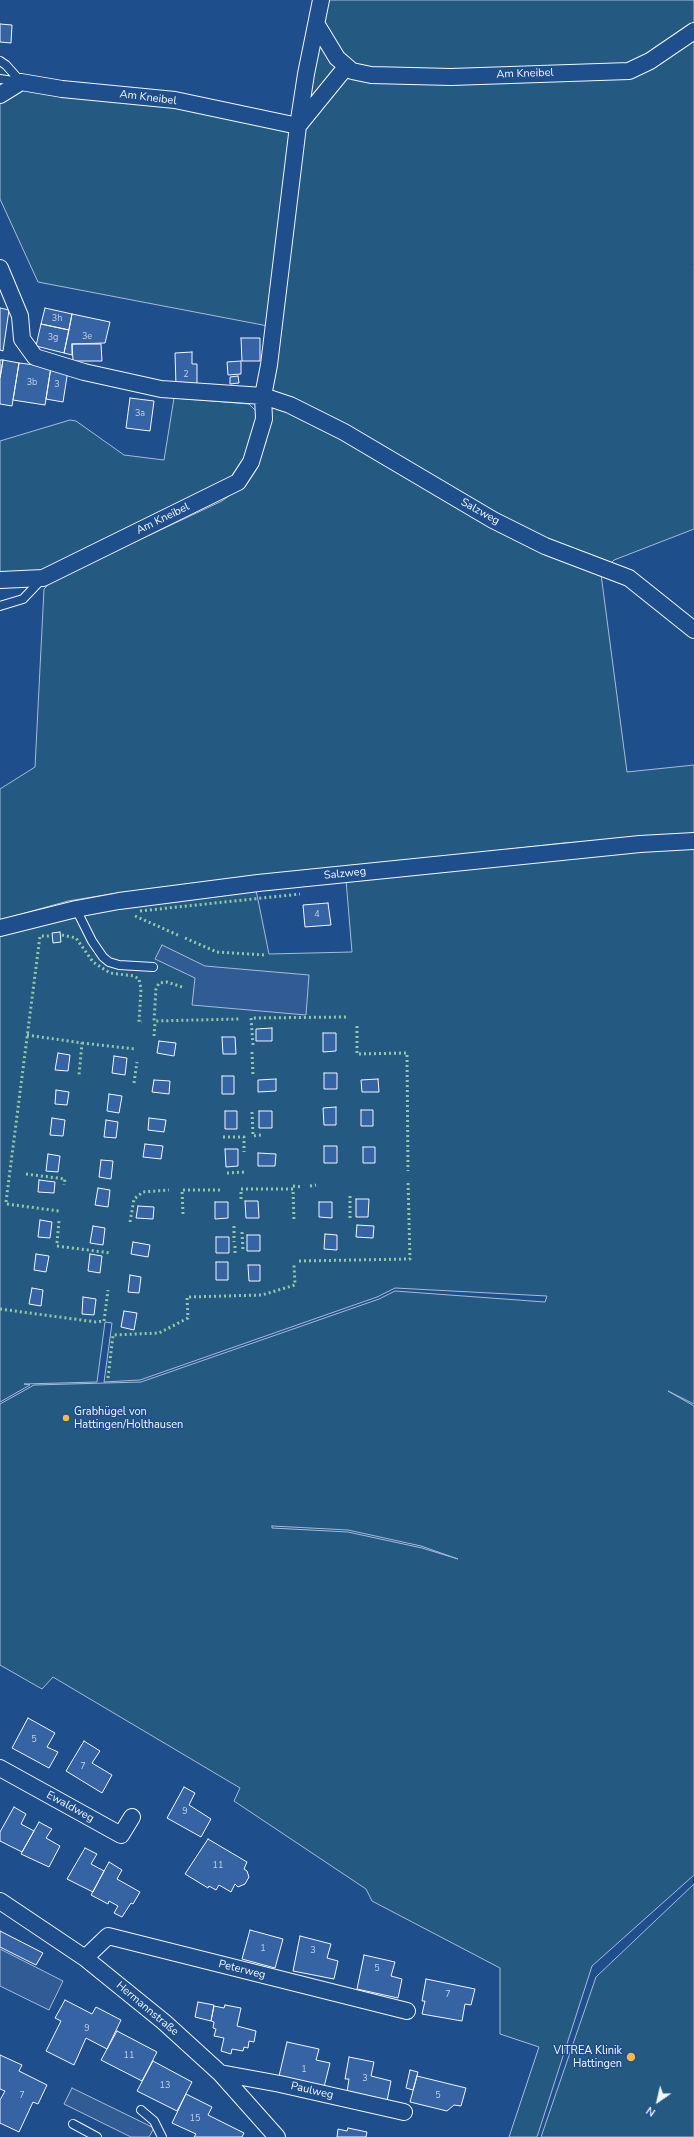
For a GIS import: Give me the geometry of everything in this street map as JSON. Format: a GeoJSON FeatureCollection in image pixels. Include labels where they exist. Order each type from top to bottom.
{"type":"FeatureCollection","features":[{"type":"Feature","properties":{"kind":"street","name":"Am Kneibel"},"geometry":{"type":"LineString","coordinates":[[0,580],[42,578],[238,482],[251,462],[264,419],[263,396],[269,365],[298,126],[306,74],[321,0]]}},
{"type":"Feature","properties":{"kind":"street","name":"Am Kneibel"},"geometry":{"type":"LineString","coordinates":[[316,26],[338,58],[352,71],[371,76],[443,77],[622,72],[637,68],[650,61],[694,31]]}},
{"type":"Feature","properties":{"kind":"street","name":"Am Kneibel"},"geometry":{"type":"LineString","coordinates":[[298,126],[322,94],[346,67]]}},
{"type":"Feature","properties":{"kind":"street","name":"Am Kneibel"},"geometry":{"type":"LineString","coordinates":[[20,82],[62,89],[175,100],[298,126]]}},
{"type":"Feature","properties":{"kind":"street"},"geometry":{"type":"LineString","coordinates":[[0,95],[20,82]]}},
{"type":"Feature","properties":{"kind":"street"},"geometry":{"type":"LineString","coordinates":[[0,268],[20,316],[22,339],[35,357],[84,372],[161,389],[263,396]]}},
{"type":"Feature","properties":{"kind":"street","name":"Salzweg"},"geometry":{"type":"LineString","coordinates":[[263,396],[290,405],[344,432],[493,520],[546,546],[629,578],[694,630]]}},
{"type":"Feature","properties":{"kind":"street","name":"Salzweg"},"geometry":{"type":"LineString","coordinates":[[0,928],[76,909],[119,901],[258,883],[640,844],[694,841]]}},
{"type":"Feature","properties":{"kind":"street","name":"Ewaldweg"},"geometry":{"type":"LineString","coordinates":[[0,1768],[121,1835],[132,1817]]}},
{"type":"Feature","properties":{"kind":"street","name":"Hermannstraße"},"geometry":{"type":"LineString","coordinates":[[0,1902],[85,1958],[164,2022],[220,2073],[277,2137]]}},
{"type":"Feature","properties":{"kind":"street","name":"Peterweg"},"geometry":{"type":"LineString","coordinates":[[85,1958],[108,1936],[407,2011]]}},
{"type":"Feature","properties":{"kind":"street","name":"Paulweg"},"geometry":{"type":"LineString","coordinates":[[220,2073],[280,2084],[404,2112]]}},
{"type":"Feature","properties":{"kind":"lane"},"geometry":{"type":"LineString","coordinates":[[0,61],[6,65],[20,82]]}},
{"type":"Feature","properties":{"kind":"lane"},"geometry":{"type":"LineString","coordinates":[[0,79],[20,82]]}},
{"type":"Feature","properties":{"kind":"lane"},"geometry":{"type":"LineString","coordinates":[[0,606],[23,599],[42,578]]}},
{"type":"Feature","properties":{"kind":"lane"},"geometry":{"type":"LineString","coordinates":[[76,909],[92,941],[103,957],[109,962],[119,965],[152,967]]}},
{"type":"Feature","properties":{"kind":"lane"},"geometry":{"type":"LineString","coordinates":[[141,2110],[154,2120],[162,2137]]}},
{"type":"Feature","properties":{"kind":"lane"},"geometry":{"type":"LineString","coordinates":[[73,2124],[97,2137]]}},
{"type":"Feature","properties":{"kind":"shaded area"},"geometry":{"type":"Polygon","coordinates":[[[322,0],[694,0],[694,529],[614,560],[601,574],[627,772],[694,765],[694,834],[564,843],[117,893],[68,901],[0,920],[0,789],[35,767],[44,589],[52,581],[222,501],[242,486],[254,471],[266,442],[306,121],[353,68],[322,31],[322,0]]]}},
{"type":"Feature","properties":{"kind":"shaded area"},"geometry":{"type":"Polygon","coordinates":[[[317,33],[339,68],[310,104],[317,33]]]}},
{"type":"Feature","properties":{"kind":"shaded area"},"geometry":{"type":"Polygon","coordinates":[[[21,87],[175,104],[293,132],[268,326],[38,282],[0,199],[0,98],[21,87]]]}},
{"type":"Feature","properties":{"kind":"shaded area"},"geometry":{"type":"Polygon","coordinates":[[[174,398],[249,404],[258,413],[247,458],[231,480],[37,573],[0,574],[0,441],[70,420],[76,421],[124,455],[164,460],[174,398]]]}},
{"type":"Feature","properties":{"kind":"shaded area"},"geometry":{"type":"Polygon","coordinates":[[[694,844],[694,1404],[668,1391],[694,1406],[694,1875],[592,1966],[537,2137],[509,2137],[539,2047],[500,2034],[500,1968],[372,1901],[366,1889],[234,1801],[240,1788],[53,1677],[42,1689],[0,1665],[0,1404],[34,1385],[141,1382],[379,1299],[395,1291],[545,1302],[547,1296],[395,1288],[377,1297],[140,1380],[104,1382],[112,1323],[105,1322],[97,1382],[24,1384],[30,1385],[0,1402],[0,935],[80,913],[256,890],[269,954],[352,952],[346,880],[694,844]],[[272,1526],[272,1528],[348,1532],[422,1548],[458,1559],[421,1546],[348,1530],[272,1526]]]}},
{"type":"Feature","properties":{"kind":"shaded area"},"geometry":{"type":"Polygon","coordinates":[[[162,945],[205,966],[309,975],[306,1015],[192,1005],[195,978],[155,959],[162,945]]]}},
{"type":"Feature","properties":{"kind":"shaded area","name":"VITREA Klinik Hattingen"},"geometry":{"type":"Polygon","coordinates":[[[694,1884],[694,2137],[541,2137],[596,1977],[694,1884]]]}},
{"type":"Feature","properties":{"kind":"shaded area"},"geometry":{"type":"Polygon","coordinates":[[[0,1949],[63,1981],[49,2010],[0,1986],[0,1949]]]}},
{"type":"Feature","properties":{"kind":"shaded area"},"geometry":{"type":"Polygon","coordinates":[[[72,2088],[154,2128],[149,2137],[131,2137],[64,2104],[72,2088]]]}},
{"type":"Feature","properties":{"kind":"building"},"geometry":{"type":"Polygon","coordinates":[[[0,24],[12,25],[11,43],[0,42],[0,24]]]}},
{"type":"Feature","properties":{"kind":"building"},"geometry":{"type":"Polygon","coordinates":[[[0,308],[9,310],[3,351],[0,350],[0,308]]]}},
{"type":"Feature","properties":{"kind":"building"},"geometry":{"type":"Polygon","coordinates":[[[45,308],[72,314],[69,330],[41,324],[45,308]]]}},
{"type":"Feature","properties":{"kind":"building"},"geometry":{"type":"Polygon","coordinates":[[[72,314],[110,322],[105,343],[72,344],[72,355],[64,353],[72,314]]]}},
{"type":"Feature","properties":{"kind":"building"},"geometry":{"type":"Polygon","coordinates":[[[41,324],[69,330],[64,353],[36,346],[41,324]]]}},
{"type":"Feature","properties":{"kind":"building"},"geometry":{"type":"Polygon","coordinates":[[[241,338],[260,338],[260,361],[242,361],[241,338]]]}},
{"type":"Feature","properties":{"kind":"building"},"geometry":{"type":"Polygon","coordinates":[[[72,344],[101,344],[102,361],[73,361],[72,344]]]}},
{"type":"Feature","properties":{"kind":"building"},"geometry":{"type":"Polygon","coordinates":[[[192,352],[192,364],[197,364],[197,386],[176,386],[175,353],[192,352]]]}},
{"type":"Feature","properties":{"kind":"building"},"geometry":{"type":"Polygon","coordinates":[[[0,360],[3,360],[0,378],[0,360]]]}},
{"type":"Feature","properties":{"kind":"building"},"geometry":{"type":"Polygon","coordinates":[[[3,360],[19,363],[12,406],[0,404],[0,378],[3,360]]]}},
{"type":"Feature","properties":{"kind":"building"},"geometry":{"type":"Polygon","coordinates":[[[241,361],[241,374],[228,375],[227,362],[241,361]]]}},
{"type":"Feature","properties":{"kind":"building"},"geometry":{"type":"Polygon","coordinates":[[[19,363],[51,367],[45,405],[13,400],[19,363]]]}},
{"type":"Feature","properties":{"kind":"building"},"geometry":{"type":"Polygon","coordinates":[[[51,367],[68,370],[63,402],[46,399],[51,367]]]}},
{"type":"Feature","properties":{"kind":"building"},"geometry":{"type":"Polygon","coordinates":[[[238,376],[239,383],[230,384],[230,377],[238,376]]]}},
{"type":"Feature","properties":{"kind":"building"},"geometry":{"type":"Polygon","coordinates":[[[130,398],[154,401],[150,431],[126,428],[130,398]]]}},
{"type":"Feature","properties":{"kind":"building"},"geometry":{"type":"Polygon","coordinates":[[[328,903],[331,925],[305,927],[303,905],[328,903]]]}},
{"type":"Feature","properties":{"kind":"building"},"geometry":{"type":"Polygon","coordinates":[[[60,932],[61,942],[53,943],[52,933],[60,932]]]}},
{"type":"Feature","properties":{"kind":"building"},"geometry":{"type":"Polygon","coordinates":[[[272,1028],[272,1041],[256,1041],[256,1029],[272,1028]]]}},
{"type":"Feature","properties":{"kind":"building"},"geometry":{"type":"Polygon","coordinates":[[[323,1033],[336,1033],[336,1051],[323,1052],[323,1033]]]}},
{"type":"Feature","properties":{"kind":"building"},"geometry":{"type":"Polygon","coordinates":[[[222,1037],[235,1037],[236,1054],[223,1054],[222,1037]]]}},
{"type":"Feature","properties":{"kind":"building"},"geometry":{"type":"Polygon","coordinates":[[[159,1041],[176,1043],[174,1056],[157,1053],[159,1041]]]}},
{"type":"Feature","properties":{"kind":"building"},"geometry":{"type":"Polygon","coordinates":[[[58,1053],[70,1055],[68,1071],[55,1070],[58,1053]]]}},
{"type":"Feature","properties":{"kind":"building"},"geometry":{"type":"Polygon","coordinates":[[[114,1056],[127,1058],[125,1075],[112,1073],[114,1056]]]}},
{"type":"Feature","properties":{"kind":"building"},"geometry":{"type":"Polygon","coordinates":[[[324,1073],[337,1073],[337,1089],[324,1089],[324,1073]]]}},
{"type":"Feature","properties":{"kind":"building"},"geometry":{"type":"Polygon","coordinates":[[[222,1076],[234,1076],[234,1094],[222,1094],[222,1076]]]}},
{"type":"Feature","properties":{"kind":"building"},"geometry":{"type":"Polygon","coordinates":[[[276,1079],[276,1091],[258,1092],[258,1080],[276,1079]]]}},
{"type":"Feature","properties":{"kind":"building"},"geometry":{"type":"Polygon","coordinates":[[[378,1079],[379,1092],[362,1092],[361,1080],[378,1079]]]}},
{"type":"Feature","properties":{"kind":"building"},"geometry":{"type":"Polygon","coordinates":[[[154,1080],[170,1081],[169,1094],[152,1092],[154,1080]]]}},
{"type":"Feature","properties":{"kind":"building"},"geometry":{"type":"Polygon","coordinates":[[[56,1090],[69,1092],[67,1105],[55,1104],[56,1090]]]}},
{"type":"Feature","properties":{"kind":"building"},"geometry":{"type":"Polygon","coordinates":[[[109,1094],[122,1096],[119,1113],[107,1111],[109,1094]]]}},
{"type":"Feature","properties":{"kind":"building"},"geometry":{"type":"Polygon","coordinates":[[[336,1107],[336,1125],[324,1125],[323,1108],[336,1107]]]}},
{"type":"Feature","properties":{"kind":"building"},"geometry":{"type":"Polygon","coordinates":[[[361,1110],[373,1110],[373,1126],[361,1126],[361,1110]]]}},
{"type":"Feature","properties":{"kind":"building"},"geometry":{"type":"Polygon","coordinates":[[[225,1111],[237,1111],[237,1129],[225,1129],[225,1111]]]}},
{"type":"Feature","properties":{"kind":"building"},"geometry":{"type":"Polygon","coordinates":[[[259,1111],[272,1111],[272,1128],[259,1128],[259,1111]]]}},
{"type":"Feature","properties":{"kind":"building"},"geometry":{"type":"Polygon","coordinates":[[[52,1118],[65,1120],[63,1136],[50,1135],[52,1118]]]}},
{"type":"Feature","properties":{"kind":"building"},"geometry":{"type":"Polygon","coordinates":[[[149,1118],[166,1120],[164,1132],[148,1130],[149,1118]]]}},
{"type":"Feature","properties":{"kind":"building"},"geometry":{"type":"Polygon","coordinates":[[[106,1120],[118,1122],[116,1138],[104,1137],[106,1120]]]}},
{"type":"Feature","properties":{"kind":"building"},"geometry":{"type":"Polygon","coordinates":[[[145,1144],[163,1146],[161,1159],[143,1157],[145,1144]]]}},
{"type":"Feature","properties":{"kind":"building"},"geometry":{"type":"Polygon","coordinates":[[[324,1146],[337,1146],[337,1163],[324,1163],[324,1146]]]}},
{"type":"Feature","properties":{"kind":"building"},"geometry":{"type":"Polygon","coordinates":[[[363,1147],[375,1147],[375,1163],[363,1163],[363,1147]]]}},
{"type":"Feature","properties":{"kind":"building"},"geometry":{"type":"Polygon","coordinates":[[[225,1149],[238,1149],[238,1166],[226,1167],[225,1149]]]}},
{"type":"Feature","properties":{"kind":"building"},"geometry":{"type":"Polygon","coordinates":[[[258,1153],[276,1154],[275,1166],[258,1166],[258,1153]]]}},
{"type":"Feature","properties":{"kind":"building"},"geometry":{"type":"Polygon","coordinates":[[[48,1154],[60,1156],[58,1172],[46,1171],[48,1154]]]}},
{"type":"Feature","properties":{"kind":"building"},"geometry":{"type":"Polygon","coordinates":[[[101,1160],[113,1161],[111,1179],[99,1177],[101,1160]]]}},
{"type":"Feature","properties":{"kind":"building"},"geometry":{"type":"Polygon","coordinates":[[[39,1180],[55,1182],[54,1193],[38,1192],[39,1180]]]}},
{"type":"Feature","properties":{"kind":"building"},"geometry":{"type":"Polygon","coordinates":[[[98,1188],[110,1190],[108,1207],[95,1205],[98,1188]]]}},
{"type":"Feature","properties":{"kind":"building"},"geometry":{"type":"Polygon","coordinates":[[[356,1199],[369,1199],[368,1217],[356,1217],[356,1199]]]}},
{"type":"Feature","properties":{"kind":"building"},"geometry":{"type":"Polygon","coordinates":[[[245,1201],[258,1201],[259,1218],[246,1218],[245,1201]]]}},
{"type":"Feature","properties":{"kind":"building"},"geometry":{"type":"Polygon","coordinates":[[[215,1202],[228,1202],[228,1218],[215,1219],[215,1202]]]}},
{"type":"Feature","properties":{"kind":"building"},"geometry":{"type":"Polygon","coordinates":[[[319,1202],[332,1202],[332,1218],[319,1217],[319,1202]]]}},
{"type":"Feature","properties":{"kind":"building"},"geometry":{"type":"Polygon","coordinates":[[[138,1206],[154,1207],[153,1219],[136,1218],[138,1206]]]}},
{"type":"Feature","properties":{"kind":"building"},"geometry":{"type":"Polygon","coordinates":[[[40,1220],[52,1222],[50,1238],[38,1237],[40,1220]]]}},
{"type":"Feature","properties":{"kind":"building"},"geometry":{"type":"Polygon","coordinates":[[[357,1225],[374,1226],[373,1238],[356,1237],[357,1225]]]}},
{"type":"Feature","properties":{"kind":"building"},"geometry":{"type":"Polygon","coordinates":[[[93,1226],[105,1228],[103,1245],[90,1243],[93,1226]]]}},
{"type":"Feature","properties":{"kind":"building"},"geometry":{"type":"Polygon","coordinates":[[[325,1234],[337,1235],[337,1250],[324,1249],[325,1234]]]}},
{"type":"Feature","properties":{"kind":"building"},"geometry":{"type":"Polygon","coordinates":[[[247,1235],[260,1235],[260,1251],[247,1251],[247,1235]]]}},
{"type":"Feature","properties":{"kind":"building"},"geometry":{"type":"Polygon","coordinates":[[[216,1237],[229,1237],[229,1253],[216,1253],[216,1237]]]}},
{"type":"Feature","properties":{"kind":"building"},"geometry":{"type":"Polygon","coordinates":[[[133,1242],[150,1245],[148,1257],[131,1254],[133,1242]]]}},
{"type":"Feature","properties":{"kind":"building"},"geometry":{"type":"Polygon","coordinates":[[[36,1254],[49,1256],[46,1272],[34,1270],[36,1254]]]}},
{"type":"Feature","properties":{"kind":"building"},"geometry":{"type":"Polygon","coordinates":[[[90,1254],[102,1256],[100,1273],[88,1271],[90,1254]]]}},
{"type":"Feature","properties":{"kind":"building"},"geometry":{"type":"Polygon","coordinates":[[[216,1262],[228,1262],[228,1280],[216,1280],[216,1262]]]}},
{"type":"Feature","properties":{"kind":"building"},"geometry":{"type":"Polygon","coordinates":[[[248,1265],[260,1265],[260,1281],[249,1281],[248,1265]]]}},
{"type":"Feature","properties":{"kind":"building"},"geometry":{"type":"Polygon","coordinates":[[[130,1275],[141,1277],[139,1293],[128,1292],[130,1275]]]}},
{"type":"Feature","properties":{"kind":"building"},"geometry":{"type":"Polygon","coordinates":[[[32,1288],[43,1290],[41,1306],[29,1304],[32,1288]]]}},
{"type":"Feature","properties":{"kind":"building"},"geometry":{"type":"Polygon","coordinates":[[[83,1297],[96,1299],[94,1315],[82,1314],[83,1297]]]}},
{"type":"Feature","properties":{"kind":"building"},"geometry":{"type":"Polygon","coordinates":[[[124,1311],[137,1313],[134,1330],[121,1327],[124,1311]]]}},
{"type":"Feature","properties":{"kind":"building"},"geometry":{"type":"Polygon","coordinates":[[[28,1718],[55,1733],[47,1747],[58,1752],[49,1768],[12,1748],[28,1718]]]}},
{"type":"Feature","properties":{"kind":"building"},"geometry":{"type":"Polygon","coordinates":[[[84,1741],[100,1751],[92,1763],[112,1775],[102,1793],[66,1771],[84,1741]]]}},
{"type":"Feature","properties":{"kind":"building"},"geometry":{"type":"Polygon","coordinates":[[[184,1787],[195,1793],[189,1805],[211,1819],[201,1837],[167,1818],[184,1787]]]}},
{"type":"Feature","properties":{"kind":"building"},"geometry":{"type":"Polygon","coordinates":[[[14,1807],[26,1814],[21,1824],[34,1831],[22,1852],[0,1841],[0,1832],[14,1807]]]}},
{"type":"Feature","properties":{"kind":"building"},"geometry":{"type":"Polygon","coordinates":[[[39,1822],[52,1829],[46,1838],[60,1846],[49,1867],[21,1854],[39,1822]]]}},
{"type":"Feature","properties":{"kind":"building"},"geometry":{"type":"Polygon","coordinates":[[[208,1839],[247,1862],[244,1869],[247,1871],[249,1877],[245,1884],[238,1887],[235,1884],[231,1892],[219,1885],[216,1890],[209,1886],[208,1888],[185,1874],[208,1839]]]}},
{"type":"Feature","properties":{"kind":"building"},"geometry":{"type":"Polygon","coordinates":[[[85,1848],[97,1854],[91,1864],[104,1871],[93,1892],[67,1879],[85,1848]]]}},
{"type":"Feature","properties":{"kind":"building"},"geometry":{"type":"Polygon","coordinates":[[[109,1862],[122,1870],[117,1879],[140,1892],[133,1904],[131,1903],[122,1917],[114,1913],[118,1906],[109,1901],[108,1904],[91,1895],[109,1862]]]}},
{"type":"Feature","properties":{"kind":"building"},"geometry":{"type":"Polygon","coordinates":[[[250,1930],[283,1939],[275,1968],[242,1959],[250,1930]]]}},
{"type":"Feature","properties":{"kind":"building"},"geometry":{"type":"Polygon","coordinates":[[[0,1931],[43,1953],[36,1965],[0,1947],[0,1931]]]}},
{"type":"Feature","properties":{"kind":"building"},"geometry":{"type":"Polygon","coordinates":[[[300,1936],[331,1944],[327,1958],[338,1961],[334,1979],[293,1971],[300,1936]]]}},
{"type":"Feature","properties":{"kind":"building"},"geometry":{"type":"Polygon","coordinates":[[[364,1955],[395,1962],[391,1976],[402,1979],[398,1998],[357,1989],[364,1955]]]}},
{"type":"Feature","properties":{"kind":"building"},"geometry":{"type":"Polygon","coordinates":[[[426,1979],[475,1989],[471,2005],[465,2004],[462,2021],[422,2014],[425,2001],[422,2001],[426,1979]]]}},
{"type":"Feature","properties":{"kind":"building"},"geometry":{"type":"Polygon","coordinates":[[[65,2000],[92,2014],[96,2007],[121,2020],[107,2049],[86,2038],[74,2065],[46,2051],[61,2021],[55,2018],[65,2000]]]}},
{"type":"Feature","properties":{"kind":"building"},"geometry":{"type":"Polygon","coordinates":[[[198,2002],[214,2005],[211,2021],[195,2017],[198,2002]]]}},
{"type":"Feature","properties":{"kind":"building"},"geometry":{"type":"Polygon","coordinates":[[[225,2005],[241,2008],[237,2026],[256,2031],[254,2042],[249,2041],[248,2048],[244,2047],[243,2051],[232,2049],[231,2054],[221,2051],[224,2038],[214,2036],[216,2029],[213,2028],[214,2022],[211,2021],[214,2006],[224,2008],[225,2005]]]}},
{"type":"Feature","properties":{"kind":"building"},"geometry":{"type":"Polygon","coordinates":[[[117,2031],[157,2052],[142,2081],[101,2060],[117,2031]]]}},
{"type":"Feature","properties":{"kind":"building"},"geometry":{"type":"Polygon","coordinates":[[[287,2042],[319,2049],[316,2060],[330,2063],[324,2087],[279,2076],[287,2042]]]}},
{"type":"Feature","properties":{"kind":"building"},"geometry":{"type":"Polygon","coordinates":[[[0,2055],[22,2065],[19,2071],[47,2085],[38,2104],[33,2102],[19,2132],[0,2123],[0,2100],[5,2091],[0,2089],[0,2055]]]}},
{"type":"Feature","properties":{"kind":"building"},"geometry":{"type":"Polygon","coordinates":[[[349,2057],[374,2062],[371,2076],[391,2081],[387,2101],[347,2092],[349,2079],[345,2079],[349,2057]]]}},
{"type":"Feature","properties":{"kind":"building"},"geometry":{"type":"Polygon","coordinates":[[[153,2061],[192,2082],[177,2111],[137,2091],[153,2061]]]}},
{"type":"Feature","properties":{"kind":"building"},"geometry":{"type":"Polygon","coordinates":[[[410,2070],[418,2072],[413,2090],[406,2088],[410,2070]]]}},
{"type":"Feature","properties":{"kind":"building"},"geometry":{"type":"Polygon","coordinates":[[[417,2076],[466,2088],[461,2106],[454,2105],[447,2111],[410,2102],[417,2076]]]}},
{"type":"Feature","properties":{"kind":"building"},"geometry":{"type":"Polygon","coordinates":[[[186,2094],[212,2107],[208,2115],[244,2133],[242,2137],[194,2137],[196,2134],[172,2123],[186,2094]]]}},
{"type":"Feature","properties":{"kind":"building"},"geometry":{"type":"Polygon","coordinates":[[[348,2128],[367,2132],[366,2137],[337,2137],[338,2129],[347,2131],[348,2128]]]}},
{"type":"Feature","properties":{"kind":"hedge"},"geometry":{"type":"LineString","coordinates":[[140,911],[300,894]]}},
{"type":"Feature","properties":{"kind":"hedge"},"geometry":{"type":"LineString","coordinates":[[135,916],[180,936]]}},
{"type":"Feature","properties":{"kind":"hedge"},"geometry":{"type":"LineString","coordinates":[[62,935],[76,938],[93,962],[110,973],[134,976],[139,979],[141,989],[139,1022],[142,1022]]}},
{"type":"Feature","properties":{"kind":"hedge"},"geometry":{"type":"LineString","coordinates":[[6,1202],[40,936],[51,936]]}},
{"type":"Feature","properties":{"kind":"hedge"},"geometry":{"type":"LineString","coordinates":[[185,938],[217,952],[265,955]]}},
{"type":"Feature","properties":{"kind":"hedge"},"geometry":{"type":"LineString","coordinates":[[182,987],[167,982],[159,983],[156,989],[154,1021],[239,1019]]}},
{"type":"Feature","properties":{"kind":"hedge"},"geometry":{"type":"LineString","coordinates":[[253,1045],[251,1018],[346,1017]]}},
{"type":"Feature","properties":{"kind":"hedge"},"geometry":{"type":"LineString","coordinates":[[154,1036],[155,1023]]}},
{"type":"Feature","properties":{"kind":"hedge"},"geometry":{"type":"LineString","coordinates":[[357,1026],[357,1054],[407,1053],[408,1171]]}},
{"type":"Feature","properties":{"kind":"hedge"},"geometry":{"type":"LineString","coordinates":[[27,1035],[82,1043],[79,1075]]}},
{"type":"Feature","properties":{"kind":"hedge"},"geometry":{"type":"LineString","coordinates":[[82,1043],[135,1049]]}},
{"type":"Feature","properties":{"kind":"hedge"},"geometry":{"type":"LineString","coordinates":[[252,1052],[253,1076]]}},
{"type":"Feature","properties":{"kind":"hedge"},"geometry":{"type":"LineString","coordinates":[[134,1083],[137,1062]]}},
{"type":"Feature","properties":{"kind":"hedge"},"geometry":{"type":"LineString","coordinates":[[252,1112],[253,1136],[261,1135]]}},
{"type":"Feature","properties":{"kind":"hedge"},"geometry":{"type":"LineString","coordinates":[[223,1137],[244,1137],[244,1152]]}},
{"type":"Feature","properties":{"kind":"hedge"},"geometry":{"type":"LineString","coordinates":[[227,1173],[245,1172]]}},
{"type":"Feature","properties":{"kind":"hedge"},"geometry":{"type":"LineString","coordinates":[[26,1174],[65,1179],[64,1185]]}},
{"type":"Feature","properties":{"kind":"hedge"},"geometry":{"type":"LineString","coordinates":[[299,1261],[410,1259],[408,1181]]}},
{"type":"Feature","properties":{"kind":"hedge"},"geometry":{"type":"LineString","coordinates":[[310,1186],[316,1185]]}},
{"type":"Feature","properties":{"kind":"hedge"},"geometry":{"type":"LineString","coordinates":[[293,1186],[302,1187]]}},
{"type":"Feature","properties":{"kind":"hedge"},"geometry":{"type":"LineString","coordinates":[[241,1199],[241,1189],[293,1189],[294,1222]]}},
{"type":"Feature","properties":{"kind":"hedge"},"geometry":{"type":"LineString","coordinates":[[130,1222],[134,1199],[143,1192],[169,1190]]}},
{"type":"Feature","properties":{"kind":"hedge"},"geometry":{"type":"LineString","coordinates":[[183,1214],[182,1190],[223,1190]]}},
{"type":"Feature","properties":{"kind":"hedge"},"geometry":{"type":"LineString","coordinates":[[350,1196],[350,1220]]}},
{"type":"Feature","properties":{"kind":"hedge"},"geometry":{"type":"LineString","coordinates":[[7,1204],[59,1211]]}},
{"type":"Feature","properties":{"kind":"hedge"},"geometry":{"type":"LineString","coordinates":[[57,1243],[59,1221]]}},
{"type":"Feature","properties":{"kind":"hedge"},"geometry":{"type":"LineString","coordinates":[[234,1226],[234,1242]]}},
{"type":"Feature","properties":{"kind":"hedge"},"geometry":{"type":"LineString","coordinates":[[242,1232],[243,1251]]}},
{"type":"Feature","properties":{"kind":"hedge"},"geometry":{"type":"LineString","coordinates":[[57,1246],[111,1253]]}},
{"type":"Feature","properties":{"kind":"hedge"},"geometry":{"type":"LineString","coordinates":[[235,1246],[235,1255]]}},
{"type":"Feature","properties":{"kind":"hedge"},"geometry":{"type":"LineString","coordinates":[[108,1378],[113,1335],[159,1333],[188,1318],[187,1297],[262,1295],[295,1285],[294,1265]]}},
{"type":"Feature","properties":{"kind":"hedge"},"geometry":{"type":"LineString","coordinates":[[0,1309],[96,1322],[104,1321],[108,1290]]}},
{"type":"Feature","properties":{"kind":"place","name":"Grabhügel von Hattingen/Holthausen"},"geometry":{"type":"Point","coordinates":[66,1418]}},
{"type":"Feature","properties":{"kind":"place","name":"VITREA Klinik Hattingen"},"geometry":{"type":"Point","coordinates":[631,2057]}}]}
